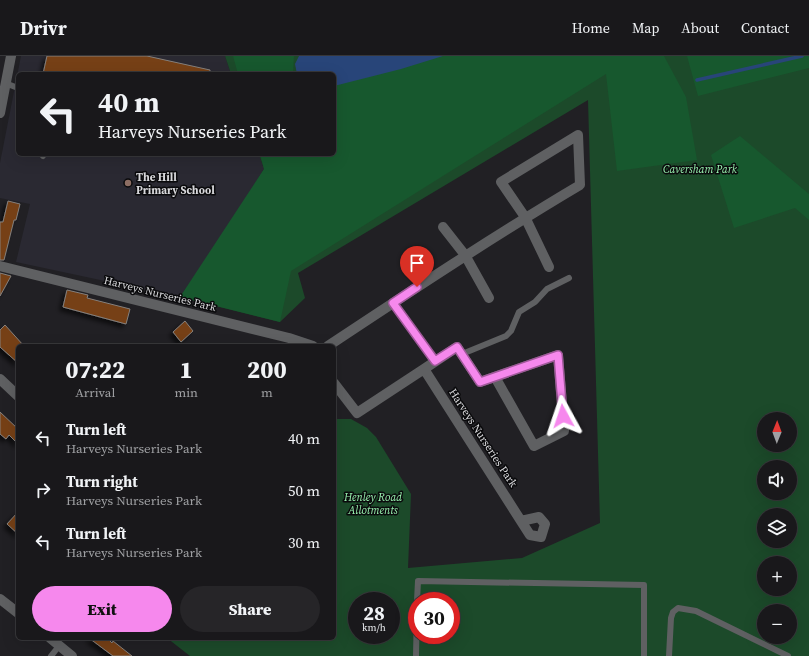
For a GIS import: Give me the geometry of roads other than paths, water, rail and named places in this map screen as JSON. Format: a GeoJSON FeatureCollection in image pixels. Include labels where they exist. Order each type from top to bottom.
{"type":"FeatureCollection","features":[{"type":"Feature","properties":{"kind":"street"},"geometry":{"type":"LineString","coordinates":[[0,113],[11,56]]}},
{"type":"Feature","properties":{"kind":"street"},"geometry":{"type":"LineString","coordinates":[[331,344],[465,255],[525,217],[580,185],[578,135],[501,182],[525,217],[549,267]]}},
{"type":"Feature","properties":{"kind":"street"},"geometry":{"type":"LineString","coordinates":[[443,226],[465,255],[489,298]]}},
{"type":"Feature","properties":{"kind":"street","name":"Harveys Nurseries Park"},"geometry":{"type":"LineString","coordinates":[[0,266],[289,338],[307,344]]}},
{"type":"Feature","properties":{"kind":"street"},"geometry":{"type":"LineString","coordinates":[[336,386],[357,413],[457,347],[480,382],[558,355],[564,431],[534,446],[495,377]]}},
{"type":"Feature","properties":{"kind":"street","name":"Harveys Nurseries Park"},"geometry":{"type":"LineString","coordinates":[[424,368],[521,521]]}},
{"type":"Feature","properties":{"kind":"street"},"geometry":{"type":"LineString","coordinates":[[0,379],[16,394]]}},
{"type":"Feature","properties":{"kind":"street"},"geometry":{"type":"LineString","coordinates":[[0,599],[16,611]]}},
{"type":"Feature","properties":{"kind":"street"},"geometry":{"type":"LineString","coordinates":[[52,640],[72,656]]}},
{"type":"Feature","properties":{"kind":"lane"},"geometry":{"type":"LineString","coordinates":[[5,83],[16,87]]}},
{"type":"Feature","properties":{"kind":"lane"},"geometry":{"type":"LineString","coordinates":[[462,354],[506,336],[519,312],[535,302],[547,289],[569,278]]}},
{"type":"Feature","properties":{"kind":"lane"},"geometry":{"type":"LineString","coordinates":[[393,303],[435,361]]}},
{"type":"Feature","properties":{"kind":"lane"},"geometry":{"type":"LineString","coordinates":[[417,592],[418,581],[644,585],[644,656]]}},
{"type":"Feature","properties":{"kind":"lane"},"geometry":{"type":"LineString","coordinates":[[669,656],[671,618],[673,612],[678,608],[696,611],[788,656]]}},
{"type":"Feature","properties":{"kind":"lane"},"geometry":{"type":"LineString","coordinates":[[416,644],[416,656]]}},
{"type":"Feature","properties":{"kind":"lane"},"geometry":{"type":"LineString","coordinates":[[51,656],[59,646]]}},
{"type":"Feature","properties":{"kind":"water"},"geometry":{"type":"Polygon","coordinates":[[[299,56],[443,56],[401,69],[336,85],[336,72],[297,72],[295,64],[299,56]]]}},
{"type":"Feature","properties":{"kind":"waterway"},"geometry":{"type":"LineString","coordinates":[[697,80],[802,56]]}},
{"type":"Feature","properties":{"kind":"place","name":"The Hill Primary School"},"geometry":{"type":"Point","coordinates":[128,183]}},
{"type":"Feature","properties":{"kind":"park label","name":"Caversham Park"},"geometry":{"type":"Point","coordinates":[700,169]}},
{"type":"Feature","properties":{"kind":"park label","name":"Henley Road Allotments"},"geometry":{"type":"Point","coordinates":[373,503]}}]}
